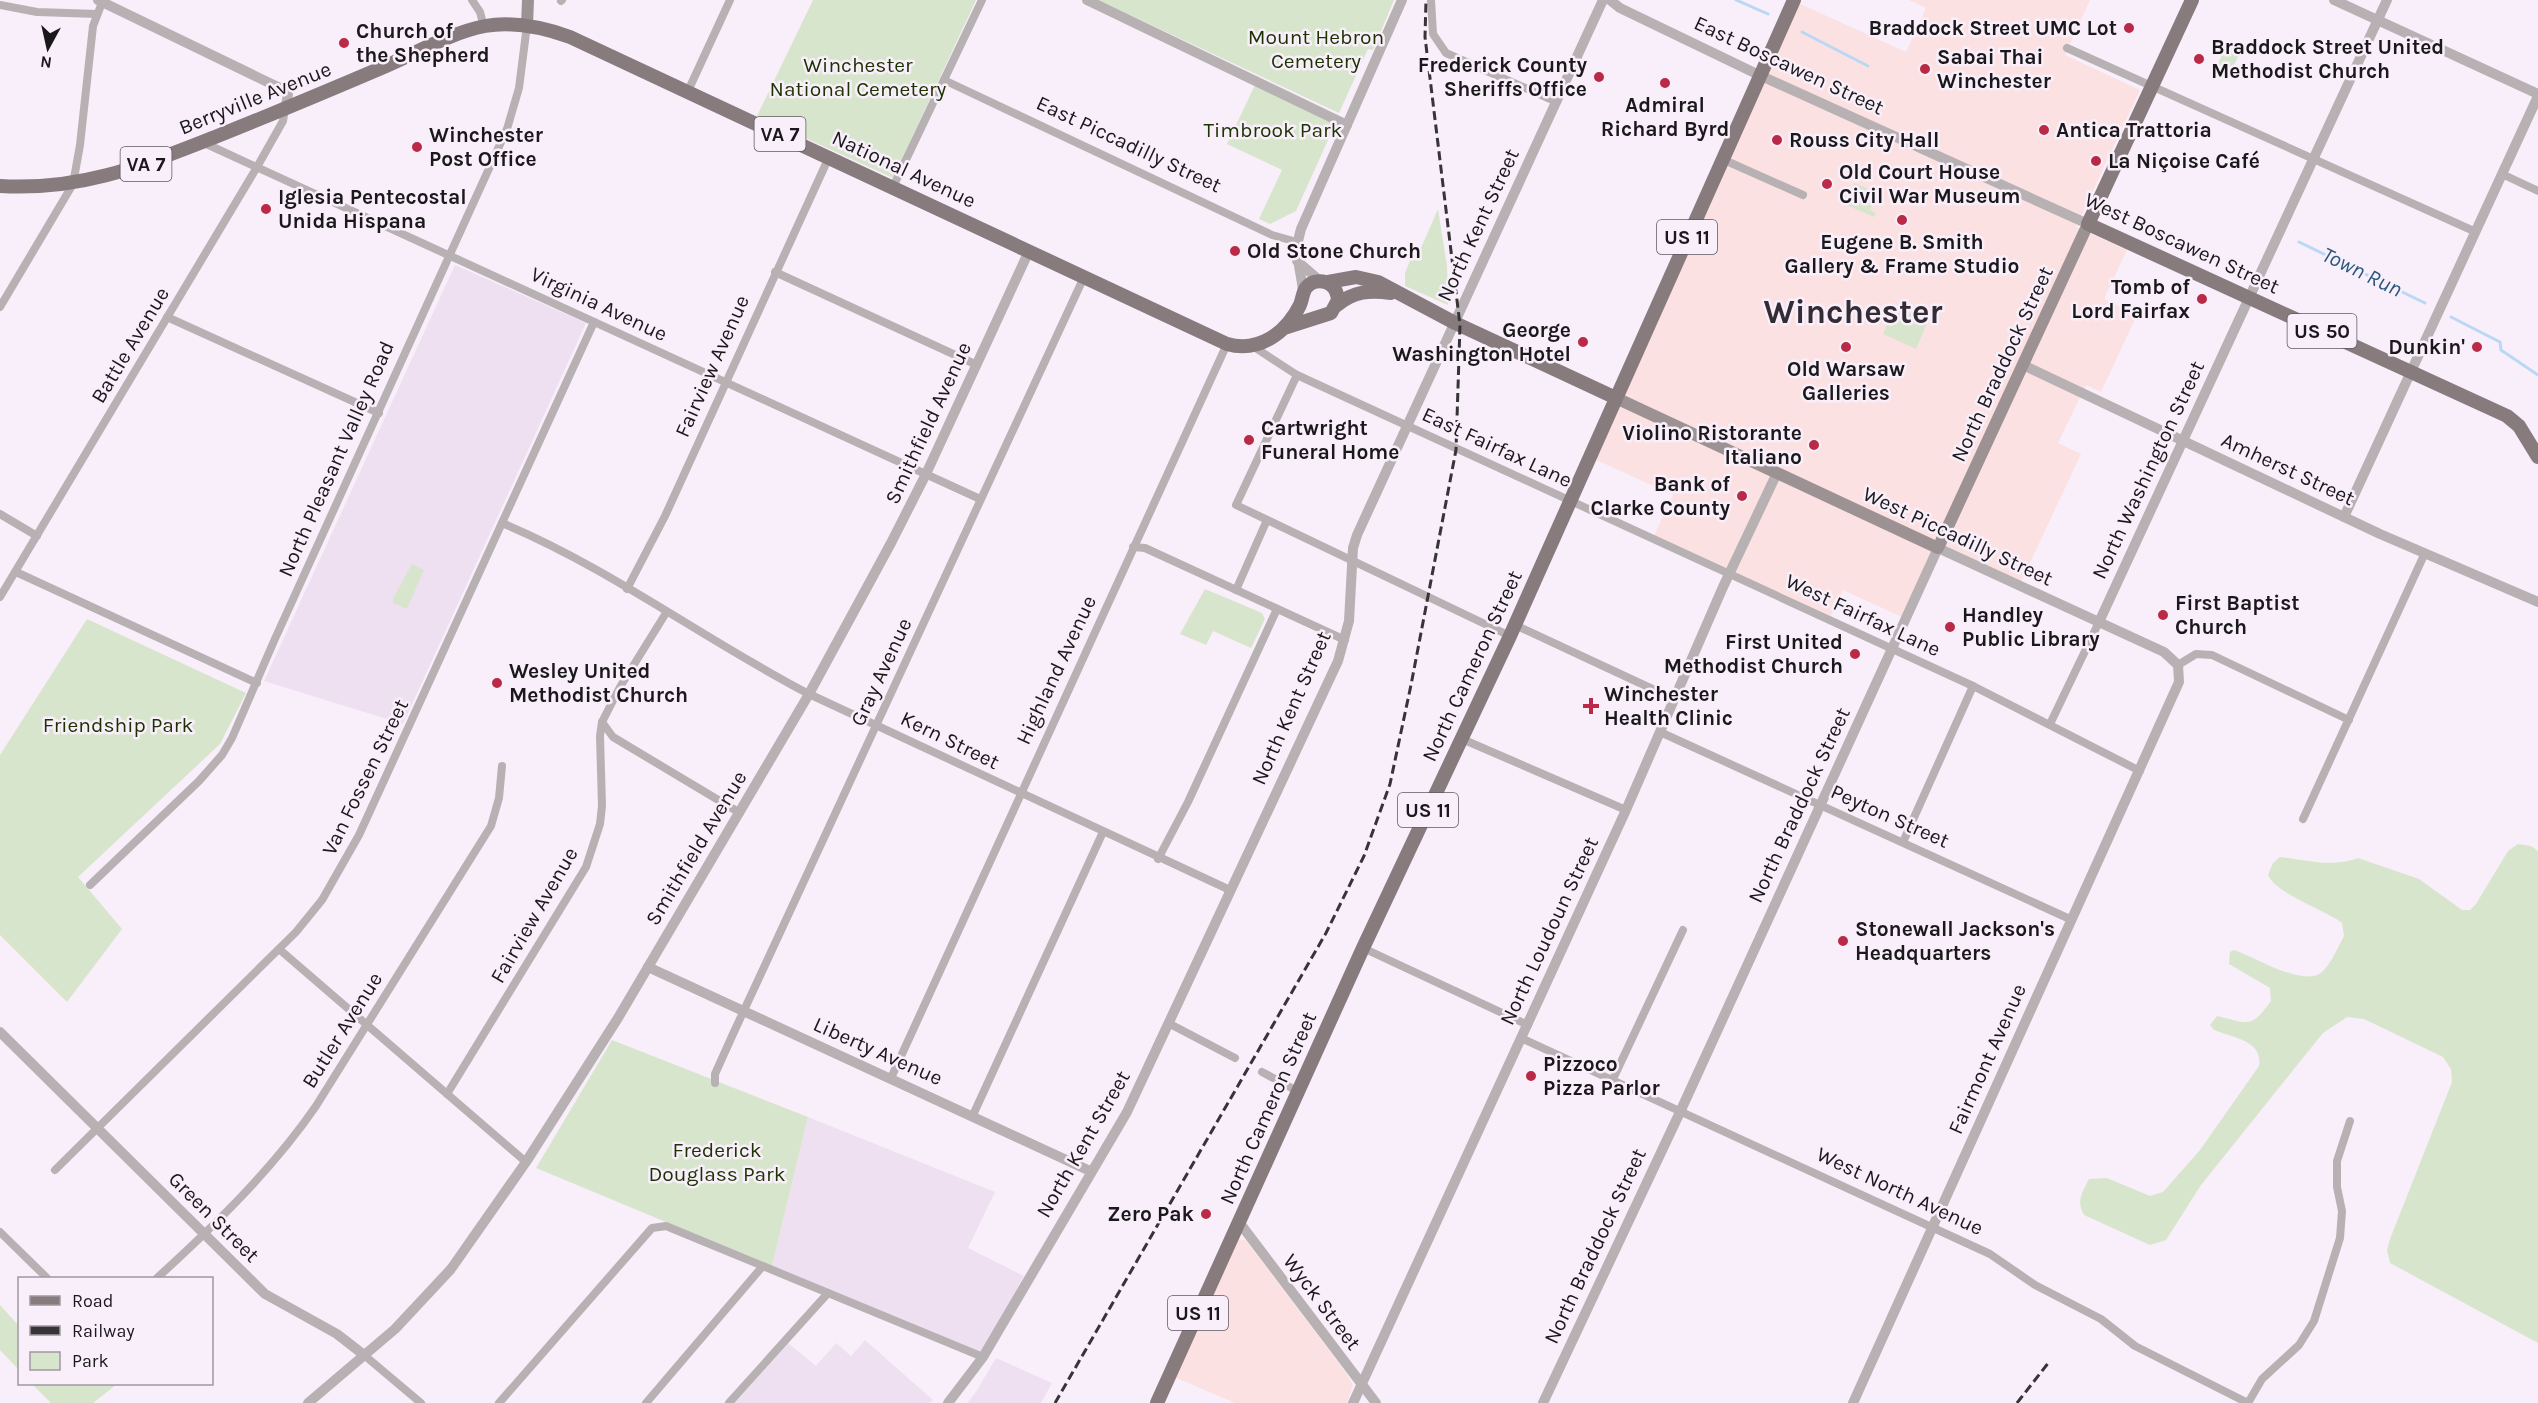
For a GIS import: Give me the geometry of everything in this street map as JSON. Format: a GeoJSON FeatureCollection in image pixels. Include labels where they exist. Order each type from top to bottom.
{"type":"FeatureCollection","features":[{"type":"Feature","properties":{"kind":"main road","name":"North Pleasant Valley Road"},"geometry":{"type":"LineString","coordinates":[[527,25],[528,0]]}},
{"type":"Feature","properties":{"kind":"main road","name":"US 11"},"geometry":{"type":"LineString","coordinates":[[1759,75],[1794,0]]}},
{"type":"Feature","properties":{"kind":"main road"},"geometry":{"type":"LineString","coordinates":[[2088,224],[2192,0]]}},
{"type":"Feature","properties":{"kind":"main road","name":"National Avenue"},"geometry":{"type":"LineString","coordinates":[[484,27],[527,25],[570,37],[1227,344]]}},
{"type":"Feature","properties":{"kind":"main road","name":"Berryville Avenue"},"geometry":{"type":"LineString","coordinates":[[0,186],[41,187],[73,184],[136,168],[285,109],[458,35],[484,27]]}},
{"type":"Feature","properties":{"kind":"main road","name":"North Cameron Street"},"geometry":{"type":"LineString","coordinates":[[1157,1403],[1363,948],[1513,630],[1759,75]]}},
{"type":"Feature","properties":{"kind":"main road","name":"West Boscawen Street"},"geometry":{"type":"LineString","coordinates":[[2088,224],[2512,419],[2519,426],[2538,458]]}},
{"type":"Feature","properties":{"kind":"main road","name":"North Braddock Street"},"geometry":{"type":"LineString","coordinates":[[1938,548],[2088,224]]}},
{"type":"Feature","properties":{"kind":"main road"},"geometry":{"type":"LineString","coordinates":[[1284,328],[1309,284],[1366,278],[1455,323],[1777,473]]}},
{"type":"Feature","properties":{"kind":"main road"},"geometry":{"type":"LineString","coordinates":[[1323,281],[1336,289],[1337,305]]}},
{"type":"Feature","properties":{"kind":"main road"},"geometry":{"type":"LineString","coordinates":[[1254,347],[1284,328],[1316,317],[1327,316],[1337,305],[1358,293],[1376,291],[1395,294]]}},
{"type":"Feature","properties":{"kind":"main road"},"geometry":{"type":"LineString","coordinates":[[1302,296],[1306,311],[1316,317]]}},
{"type":"Feature","properties":{"kind":"main road","name":"VA 7"},"geometry":{"type":"LineString","coordinates":[[1227,344],[1254,347]]}},
{"type":"Feature","properties":{"kind":"main road","name":"West Piccadilly Street"},"geometry":{"type":"LineString","coordinates":[[1777,473],[1938,548]]}},
{"type":"Feature","properties":{"kind":"street"},"geometry":{"type":"LineString","coordinates":[[472,0],[480,12],[484,27]]}},
{"type":"Feature","properties":{"kind":"street"},"geometry":{"type":"LineString","coordinates":[[688,91],[730,0]]}},
{"type":"Feature","properties":{"kind":"street"},"geometry":{"type":"LineString","coordinates":[[893,187],[982,0]]}},
{"type":"Feature","properties":{"kind":"street"},"geometry":{"type":"LineString","coordinates":[[1087,0],[1347,125]]}},
{"type":"Feature","properties":{"kind":"street"},"geometry":{"type":"LineString","coordinates":[[1302,296],[1297,242],[1402,0]]}},
{"type":"Feature","properties":{"kind":"street"},"geometry":{"type":"LineString","coordinates":[[1431,0],[1433,34],[1446,53],[1557,102]]}},
{"type":"Feature","properties":{"kind":"street","name":"North Kent Street"},"geometry":{"type":"LineString","coordinates":[[948,1403],[983,1357],[1090,1171],[1127,1112],[1170,1024],[1230,890],[1338,661],[1345,640],[1352,560],[1357,535],[1603,0]]}},
{"type":"Feature","properties":{"kind":"street","name":"East Boscawen Street"},"geometry":{"type":"LineString","coordinates":[[1610,0],[1620,8],[1759,75],[1922,148]]}},
{"type":"Feature","properties":{"kind":"street"},"geometry":{"type":"LineString","coordinates":[[2334,0],[2538,95],[2344,517]]}},
{"type":"Feature","properties":{"kind":"street","name":"North Washington Street"},"geometry":{"type":"LineString","coordinates":[[2050,724],[2387,0]]}},
{"type":"Feature","properties":{"kind":"street"},"geometry":{"type":"LineString","coordinates":[[0,307],[73,184],[80,145],[93,26],[101,1],[282,89],[288,95],[285,109]]}},
{"type":"Feature","properties":{"kind":"street"},"geometry":{"type":"LineString","coordinates":[[0,5],[37,12],[97,14]]}},
{"type":"Feature","properties":{"kind":"street","name":"North Pleasant Valley Road"},"geometry":{"type":"LineString","coordinates":[[90,885],[190,791],[222,755],[244,716],[257,682],[507,129],[519,88],[527,25]]}},
{"type":"Feature","properties":{"kind":"street"},"geometry":{"type":"LineString","coordinates":[[2067,48],[2475,232]]}},
{"type":"Feature","properties":{"kind":"street","name":"East Piccadilly Street"},"geometry":{"type":"LineString","coordinates":[[944,80],[1272,235],[1297,242]]}},
{"type":"Feature","properties":{"kind":"street","name":"Battle Avenue"},"geometry":{"type":"LineString","coordinates":[[0,597],[257,167],[283,121],[285,109]]}},
{"type":"Feature","properties":{"kind":"street","name":"Virginia Avenue"},"geometry":{"type":"LineString","coordinates":[[202,142],[980,500]]}},
{"type":"Feature","properties":{"kind":"street","name":"West Boscawen Street"},"geometry":{"type":"LineString","coordinates":[[1922,148],[2088,224]]}},
{"type":"Feature","properties":{"kind":"street","name":"Fairview Avenue"},"geometry":{"type":"LineString","coordinates":[[627,589],[665,516],[829,157]]}},
{"type":"Feature","properties":{"kind":"street"},"geometry":{"type":"LineString","coordinates":[[1722,159],[1803,195]]}},
{"type":"Feature","properties":{"kind":"street"},"geometry":{"type":"LineString","coordinates":[[2502,174],[2538,191]]}},
{"type":"Feature","properties":{"kind":"street","name":"Smithfield Avenue"},"geometry":{"type":"LineString","coordinates":[[308,1403],[424,1300],[451,1269],[526,1162],[648,968],[809,694],[926,474],[1029,251]]}},
{"type":"Feature","properties":{"kind":"street"},"geometry":{"type":"LineString","coordinates":[[1297,261],[1323,281]]}},
{"type":"Feature","properties":{"kind":"street"},"geometry":{"type":"LineString","coordinates":[[775,272],[977,365]]}},
{"type":"Feature","properties":{"kind":"street","name":"Gray Avenue"},"geometry":{"type":"LineString","coordinates":[[715,1083],[715,1074],[743,1012],[1084,277]]}},
{"type":"Feature","properties":{"kind":"street"},"geometry":{"type":"LineString","coordinates":[[167,317],[379,413]]}},
{"type":"Feature","properties":{"kind":"street","name":"Van Fossen Street"},"geometry":{"type":"LineString","coordinates":[[55,1170],[279,949],[312,912],[347,859],[594,322]]}},
{"type":"Feature","properties":{"kind":"street","name":"Highland Avenue"},"geometry":{"type":"LineString","coordinates":[[891,1078],[1227,344]]}},
{"type":"Feature","properties":{"kind":"street","name":"East Fairfax Lane"},"geometry":{"type":"LineString","coordinates":[[1254,347],[1297,375],[1730,574]]}},
{"type":"Feature","properties":{"kind":"street","name":"Amherst Street"},"geometry":{"type":"LineString","coordinates":[[2023,365],[2424,555],[2538,602]]}},
{"type":"Feature","properties":{"kind":"street"},"geometry":{"type":"LineString","coordinates":[[1297,375],[1236,504],[1352,560],[1674,699]]}},
{"type":"Feature","properties":{"kind":"street","name":"North Loudoun Street"},"geometry":{"type":"LineString","coordinates":[[1353,1403],[1626,810],[1777,473]]}},
{"type":"Feature","properties":{"kind":"street"},"geometry":{"type":"LineString","coordinates":[[0,514],[37,536]]}},
{"type":"Feature","properties":{"kind":"street"},"geometry":{"type":"LineString","coordinates":[[1236,590],[1267,520]]}},
{"type":"Feature","properties":{"kind":"street","name":"Kern Street"},"geometry":{"type":"LineString","coordinates":[[502,523],[557,548],[809,694],[1230,890]]}},
{"type":"Feature","properties":{"kind":"street"},"geometry":{"type":"LineString","coordinates":[[1133,547],[1144,548],[1345,640]]}},
{"type":"Feature","properties":{"kind":"street","name":"West Piccadilly Street"},"geometry":{"type":"LineString","coordinates":[[1938,548],[2164,652],[2178,665]]}},
{"type":"Feature","properties":{"kind":"street","name":"North Braddock Street"},"geometry":{"type":"LineString","coordinates":[[1543,1403],[1681,1110],[1938,548]]}},
{"type":"Feature","properties":{"kind":"street"},"geometry":{"type":"LineString","coordinates":[[2303,819],[2424,555]]}},
{"type":"Feature","properties":{"kind":"street"},"geometry":{"type":"LineString","coordinates":[[16,572],[257,682]]}},
{"type":"Feature","properties":{"kind":"street","name":"West Fairfax Lane"},"geometry":{"type":"LineString","coordinates":[[1730,574],[1973,686],[2140,771]]}},
{"type":"Feature","properties":{"kind":"street"},"geometry":{"type":"LineString","coordinates":[[1158,858],[1188,802],[1277,609]]}},
{"type":"Feature","properties":{"kind":"street","name":"Fairview Avenue"},"geometry":{"type":"LineString","coordinates":[[447,1094],[586,867],[597,836],[603,806],[600,736],[602,723],[620,687],[666,613]]}},
{"type":"Feature","properties":{"kind":"street"},"geometry":{"type":"LineString","coordinates":[[2178,665],[2196,654],[2212,656],[2349,720]]}},
{"type":"Feature","properties":{"kind":"street","name":"Fairmont Avenue"},"geometry":{"type":"LineString","coordinates":[[1853,1403],[2176,692],[2180,671],[2178,665]]}},
{"type":"Feature","properties":{"kind":"street"},"geometry":{"type":"LineString","coordinates":[[1903,842],[1973,686]]}},
{"type":"Feature","properties":{"kind":"street"},"geometry":{"type":"LineString","coordinates":[[602,723],[613,737],[740,813]]}},
{"type":"Feature","properties":{"kind":"street","name":"Peyton Street"},"geometry":{"type":"LineString","coordinates":[[1660,732],[2072,921]]}},
{"type":"Feature","properties":{"kind":"street"},"geometry":{"type":"LineString","coordinates":[[1462,739],[1626,810]]}},
{"type":"Feature","properties":{"kind":"street","name":"Butler Avenue"},"geometry":{"type":"LineString","coordinates":[[158,1277],[204,1234],[306,1121],[491,826],[499,798],[502,766]]}},
{"type":"Feature","properties":{"kind":"street"},"geometry":{"type":"LineString","coordinates":[[973,1115],[1103,832]]}},
{"type":"Feature","properties":{"kind":"street"},"geometry":{"type":"LineString","coordinates":[[1613,1079],[1683,930]]}},
{"type":"Feature","properties":{"kind":"street"},"geometry":{"type":"LineString","coordinates":[[1363,948],[1528,1024]]}},
{"type":"Feature","properties":{"kind":"street"},"geometry":{"type":"LineString","coordinates":[[279,949],[526,1162]]}},
{"type":"Feature","properties":{"kind":"street","name":"Liberty Avenue"},"geometry":{"type":"LineString","coordinates":[[648,968],[973,1115],[1090,1171]]}},
{"type":"Feature","properties":{"kind":"street"},"geometry":{"type":"LineString","coordinates":[[1170,1024],[1235,1058]]}},
{"type":"Feature","properties":{"kind":"street","name":"Green Street"},"geometry":{"type":"LineString","coordinates":[[0,1032],[265,1294],[338,1334],[421,1403]]}},
{"type":"Feature","properties":{"kind":"street","name":"West North Avenue"},"geometry":{"type":"LineString","coordinates":[[1521,1038],[1934,1226],[1990,1254],[2035,1285],[2101,1319],[2135,1346],[2248,1403]]}},
{"type":"Feature","properties":{"kind":"street"},"geometry":{"type":"LineString","coordinates":[[1262,1072],[1299,1092]]}},
{"type":"Feature","properties":{"kind":"street"},"geometry":{"type":"LineString","coordinates":[[2248,1403],[2262,1379],[2299,1345],[2314,1321],[2340,1238],[2342,1211],[2337,1187],[2337,1161],[2350,1121]]}},
{"type":"Feature","properties":{"kind":"street","name":"Wyck Street"},"geometry":{"type":"LineString","coordinates":[[1239,1222],[1376,1403]]}},
{"type":"Feature","properties":{"kind":"street"},"geometry":{"type":"LineString","coordinates":[[499,1403],[652,1228],[666,1226],[983,1357]]}},
{"type":"Feature","properties":{"kind":"street"},"geometry":{"type":"LineString","coordinates":[[0,1232],[46,1277]]}},
{"type":"Feature","properties":{"kind":"street"},"geometry":{"type":"LineString","coordinates":[[646,1403],[762,1267]]}},
{"type":"Feature","properties":{"kind":"street"},"geometry":{"type":"LineString","coordinates":[[729,1403],[828,1293]]}},
{"type":"Feature","properties":{"kind":"shaded area"},"geometry":{"type":"Polygon","coordinates":[[[1909,0],[2090,0],[2065,55],[2140,90],[2076,227],[2127,250],[2104,299],[2137,315],[2101,392],[2086,385],[2058,443],[2081,454],[2021,582],[1937,542],[1902,617],[1843,590],[1831,616],[1654,536],[1673,495],[1592,458],[1798,3],[1906,52],[1926,8],[1909,0]]]}},
{"type":"Feature","properties":{"kind":"shaded area"},"geometry":{"type":"Polygon","coordinates":[[[455,265],[586,323],[403,724],[264,681],[455,265]]]}},
{"type":"Feature","properties":{"kind":"shaded area"},"geometry":{"type":"Polygon","coordinates":[[[808,1117],[995,1192],[968,1248],[1024,1276],[982,1352],[772,1266],[808,1117]]]}},
{"type":"Feature","properties":{"kind":"shaded area"},"geometry":{"type":"Polygon","coordinates":[[[1237,1240],[1246,1240],[1346,1373],[1353,1385],[1347,1403],[1235,1403],[1174,1377],[1237,1240]]]}},
{"type":"Feature","properties":{"kind":"shaded area"},"geometry":{"type":"Polygon","coordinates":[[[865,1340],[933,1400],[930,1403],[735,1403],[788,1343],[816,1366],[836,1343],[851,1356],[865,1340]]]}},
{"type":"Feature","properties":{"kind":"shaded area"},"geometry":{"type":"Polygon","coordinates":[[[996,1358],[1052,1383],[1041,1403],[967,1403],[996,1358]]]}},
{"type":"Feature","properties":{"kind":"green space","name":"Winchester National Cemetery"},"geometry":{"type":"Polygon","coordinates":[[[813,0],[976,0],[893,178],[757,116],[813,0]]]}},
{"type":"Feature","properties":{"kind":"green space","name":"Mount Hebron Cemetery"},"geometry":{"type":"Polygon","coordinates":[[[1098,0],[1394,0],[1373,50],[1368,49],[1339,113],[1098,0]]]}},
{"type":"Feature","properties":{"kind":"green space"},"geometry":{"type":"Polygon","coordinates":[[[2228,43],[2242,49],[2227,79],[2216,74],[2219,68],[2216,67],[2228,43]]]}},
{"type":"Feature","properties":{"kind":"green space","name":"Timbrook Park"},"geometry":{"type":"Polygon","coordinates":[[[1255,85],[1330,121],[1333,129],[1296,211],[1270,224],[1259,219],[1282,170],[1227,144],[1255,85]]]}},
{"type":"Feature","properties":{"kind":"green space"},"geometry":{"type":"Polygon","coordinates":[[[1854,183],[1883,195],[1880,203],[1874,201],[1870,210],[1876,213],[1874,217],[1844,204],[1854,183]]]}},
{"type":"Feature","properties":{"kind":"green space"},"geometry":{"type":"Polygon","coordinates":[[[1438,209],[1447,266],[1448,305],[1405,286],[1405,273],[1416,246],[1421,248],[1438,209]]]}},
{"type":"Feature","properties":{"kind":"green space"},"geometry":{"type":"Polygon","coordinates":[[[1895,307],[1928,321],[1916,349],[1883,334],[1895,307]]]}},
{"type":"Feature","properties":{"kind":"green space"},"geometry":{"type":"Polygon","coordinates":[[[412,564],[424,570],[407,609],[393,603],[393,598],[412,564]]]}},
{"type":"Feature","properties":{"kind":"green space"},"geometry":{"type":"Polygon","coordinates":[[[1205,589],[1262,613],[1265,619],[1251,648],[1213,631],[1206,645],[1180,634],[1205,589]]]}},
{"type":"Feature","properties":{"kind":"green space","name":"Friendship Park"},"geometry":{"type":"Polygon","coordinates":[[[87,619],[246,693],[220,744],[78,877],[122,929],[67,1002],[0,935],[0,755],[87,619]]]}},
{"type":"Feature","properties":{"kind":"green space"},"geometry":{"type":"Polygon","coordinates":[[[2518,844],[2531,846],[2538,851],[2538,1343],[2390,1263],[2387,1250],[2390,1239],[2452,1082],[2451,1069],[2443,1057],[2364,1019],[2347,1017],[2323,1033],[2201,1185],[2166,1240],[2150,1245],[2084,1215],[2080,1201],[2089,1179],[2107,1178],[2150,1196],[2163,1192],[2200,1150],[2259,1066],[2259,1057],[2252,1045],[2214,1030],[2210,1025],[2217,1016],[2248,1022],[2258,1017],[2271,1001],[2270,988],[2229,964],[2230,952],[2234,950],[2279,970],[2304,976],[2314,976],[2322,972],[2334,955],[2344,936],[2342,923],[2291,895],[2273,882],[2268,875],[2273,863],[2280,857],[2329,863],[2358,858],[2419,879],[2462,910],[2470,910],[2508,851],[2518,844]]]}},
{"type":"Feature","properties":{"kind":"green space","name":"Frederick Douglass Park"},"geometry":{"type":"Polygon","coordinates":[[[612,1040],[808,1117],[772,1266],[536,1168],[612,1040]]]}},
{"type":"Feature","properties":{"kind":"green space"},"geometry":{"type":"Polygon","coordinates":[[[0,1305],[18,1325],[18,1369],[0,1350],[0,1305]]]}},
{"type":"Feature","properties":{"kind":"green space"},"geometry":{"type":"Polygon","coordinates":[[[33,1385],[116,1385],[93,1403],[51,1403],[33,1385]]]}},
{"type":"Feature","properties":{"kind":"waterway","name":"Town Run"},"geometry":{"type":"LineString","coordinates":[[1736,0],[1768,14]]}},
{"type":"Feature","properties":{"kind":"waterway","name":"Town Run"},"geometry":{"type":"LineString","coordinates":[[1802,32],[1868,66]]}},
{"type":"Feature","properties":{"kind":"waterway","name":"Town Run"},"geometry":{"type":"LineString","coordinates":[[2299,242],[2425,303]]}},
{"type":"Feature","properties":{"kind":"waterway","name":"Town Run"},"geometry":{"type":"LineString","coordinates":[[2451,317],[2500,342],[2501,350],[2538,375]]}},
{"type":"Feature","properties":{"kind":"railway"},"geometry":{"type":"LineString","coordinates":[[1055,1403],[1326,933],[1364,856],[1390,784],[1456,450],[1460,325],[1425,37],[1426,0]]}},
{"type":"Feature","properties":{"kind":"railway"},"geometry":{"type":"LineString","coordinates":[[2017,1403],[2049,1362]]}},
{"type":"Feature","properties":{"kind":"place","name":"Braddock Street UMC Lot"},"geometry":{"type":"Point","coordinates":[2129,28]}},
{"type":"Feature","properties":{"kind":"place","name":"Church of the Shepherd"},"geometry":{"type":"Point","coordinates":[344,43]}},
{"type":"Feature","properties":{"kind":"place","name":"Braddock Street United Methodist Church"},"geometry":{"type":"Point","coordinates":[2199,59]}},
{"type":"Feature","properties":{"kind":"place","name":"Sabai Thai Winchester"},"geometry":{"type":"Point","coordinates":[1925,69]}},
{"type":"Feature","properties":{"kind":"place","name":"Frederick County Sheriffs Office"},"geometry":{"type":"Point","coordinates":[1599,77]}},
{"type":"Feature","properties":{"kind":"place","name":"Admiral Richard Byrd"},"geometry":{"type":"Point","coordinates":[1665,83]}},
{"type":"Feature","properties":{"kind":"place","name":"Antica Trattoria"},"geometry":{"type":"Point","coordinates":[2044,130]}},
{"type":"Feature","properties":{"kind":"place","name":"Rouss City Hall"},"geometry":{"type":"Point","coordinates":[1777,140]}},
{"type":"Feature","properties":{"kind":"place","name":"Winchester Post Office"},"geometry":{"type":"Point","coordinates":[417,147]}},
{"type":"Feature","properties":{"kind":"place","name":"La Niçoise Café"},"geometry":{"type":"Point","coordinates":[2096,161]}},
{"type":"Feature","properties":{"kind":"place","name":"Old Court House Civil War Museum"},"geometry":{"type":"Point","coordinates":[1827,184]}},
{"type":"Feature","properties":{"kind":"place","name":"Iglesia Pentecostal Unida Hispana"},"geometry":{"type":"Point","coordinates":[266,209]}},
{"type":"Feature","properties":{"kind":"place","name":"Eugene B. Smith Gallery & Frame Studio"},"geometry":{"type":"Point","coordinates":[1902,220]}},
{"type":"Feature","properties":{"kind":"place","name":"Old Stone Church"},"geometry":{"type":"Point","coordinates":[1235,251]}},
{"type":"Feature","properties":{"kind":"place","name":"Tomb of Lord Fairfax"},"geometry":{"type":"Point","coordinates":[2202,299]}},
{"type":"Feature","properties":{"kind":"place","name":"George Washington Hotel"},"geometry":{"type":"Point","coordinates":[1583,342]}},
{"type":"Feature","properties":{"kind":"place","name":"Old Warsaw Galleries"},"geometry":{"type":"Point","coordinates":[1846,347]}},
{"type":"Feature","properties":{"kind":"place","name":"Dunkin'"},"geometry":{"type":"Point","coordinates":[2477,347]}},
{"type":"Feature","properties":{"kind":"place","name":"Cartwright Funeral Home"},"geometry":{"type":"Point","coordinates":[1249,440]}},
{"type":"Feature","properties":{"kind":"place","name":"Violino Ristorante Italiano"},"geometry":{"type":"Point","coordinates":[1814,445]}},
{"type":"Feature","properties":{"kind":"place","name":"Bank of Clarke County"},"geometry":{"type":"Point","coordinates":[1742,496]}},
{"type":"Feature","properties":{"kind":"place","name":"First Baptist Church"},"geometry":{"type":"Point","coordinates":[2163,615]}},
{"type":"Feature","properties":{"kind":"place","name":"Handley Public Library"},"geometry":{"type":"Point","coordinates":[1950,627]}},
{"type":"Feature","properties":{"kind":"place","name":"First United Methodist Church"},"geometry":{"type":"Point","coordinates":[1855,654]}},
{"type":"Feature","properties":{"kind":"place","name":"Wesley United Methodist Church"},"geometry":{"type":"Point","coordinates":[497,683]}},
{"type":"Feature","properties":{"kind":"place","name":"Winchester Health Clinic"},"geometry":{"type":"Point","coordinates":[1591,706]}},
{"type":"Feature","properties":{"kind":"place","name":"Stonewall Jackson's Headquarters"},"geometry":{"type":"Point","coordinates":[1843,941]}},
{"type":"Feature","properties":{"kind":"place","name":"Pizzoco Pizza Parlor"},"geometry":{"type":"Point","coordinates":[1531,1076]}},
{"type":"Feature","properties":{"kind":"place","name":"Zero Pak"},"geometry":{"type":"Point","coordinates":[1206,1214]}},
{"type":"Feature","properties":{"kind":"district","name":"Winchester"},"geometry":{"type":"Point","coordinates":[1853,312]}}]}
